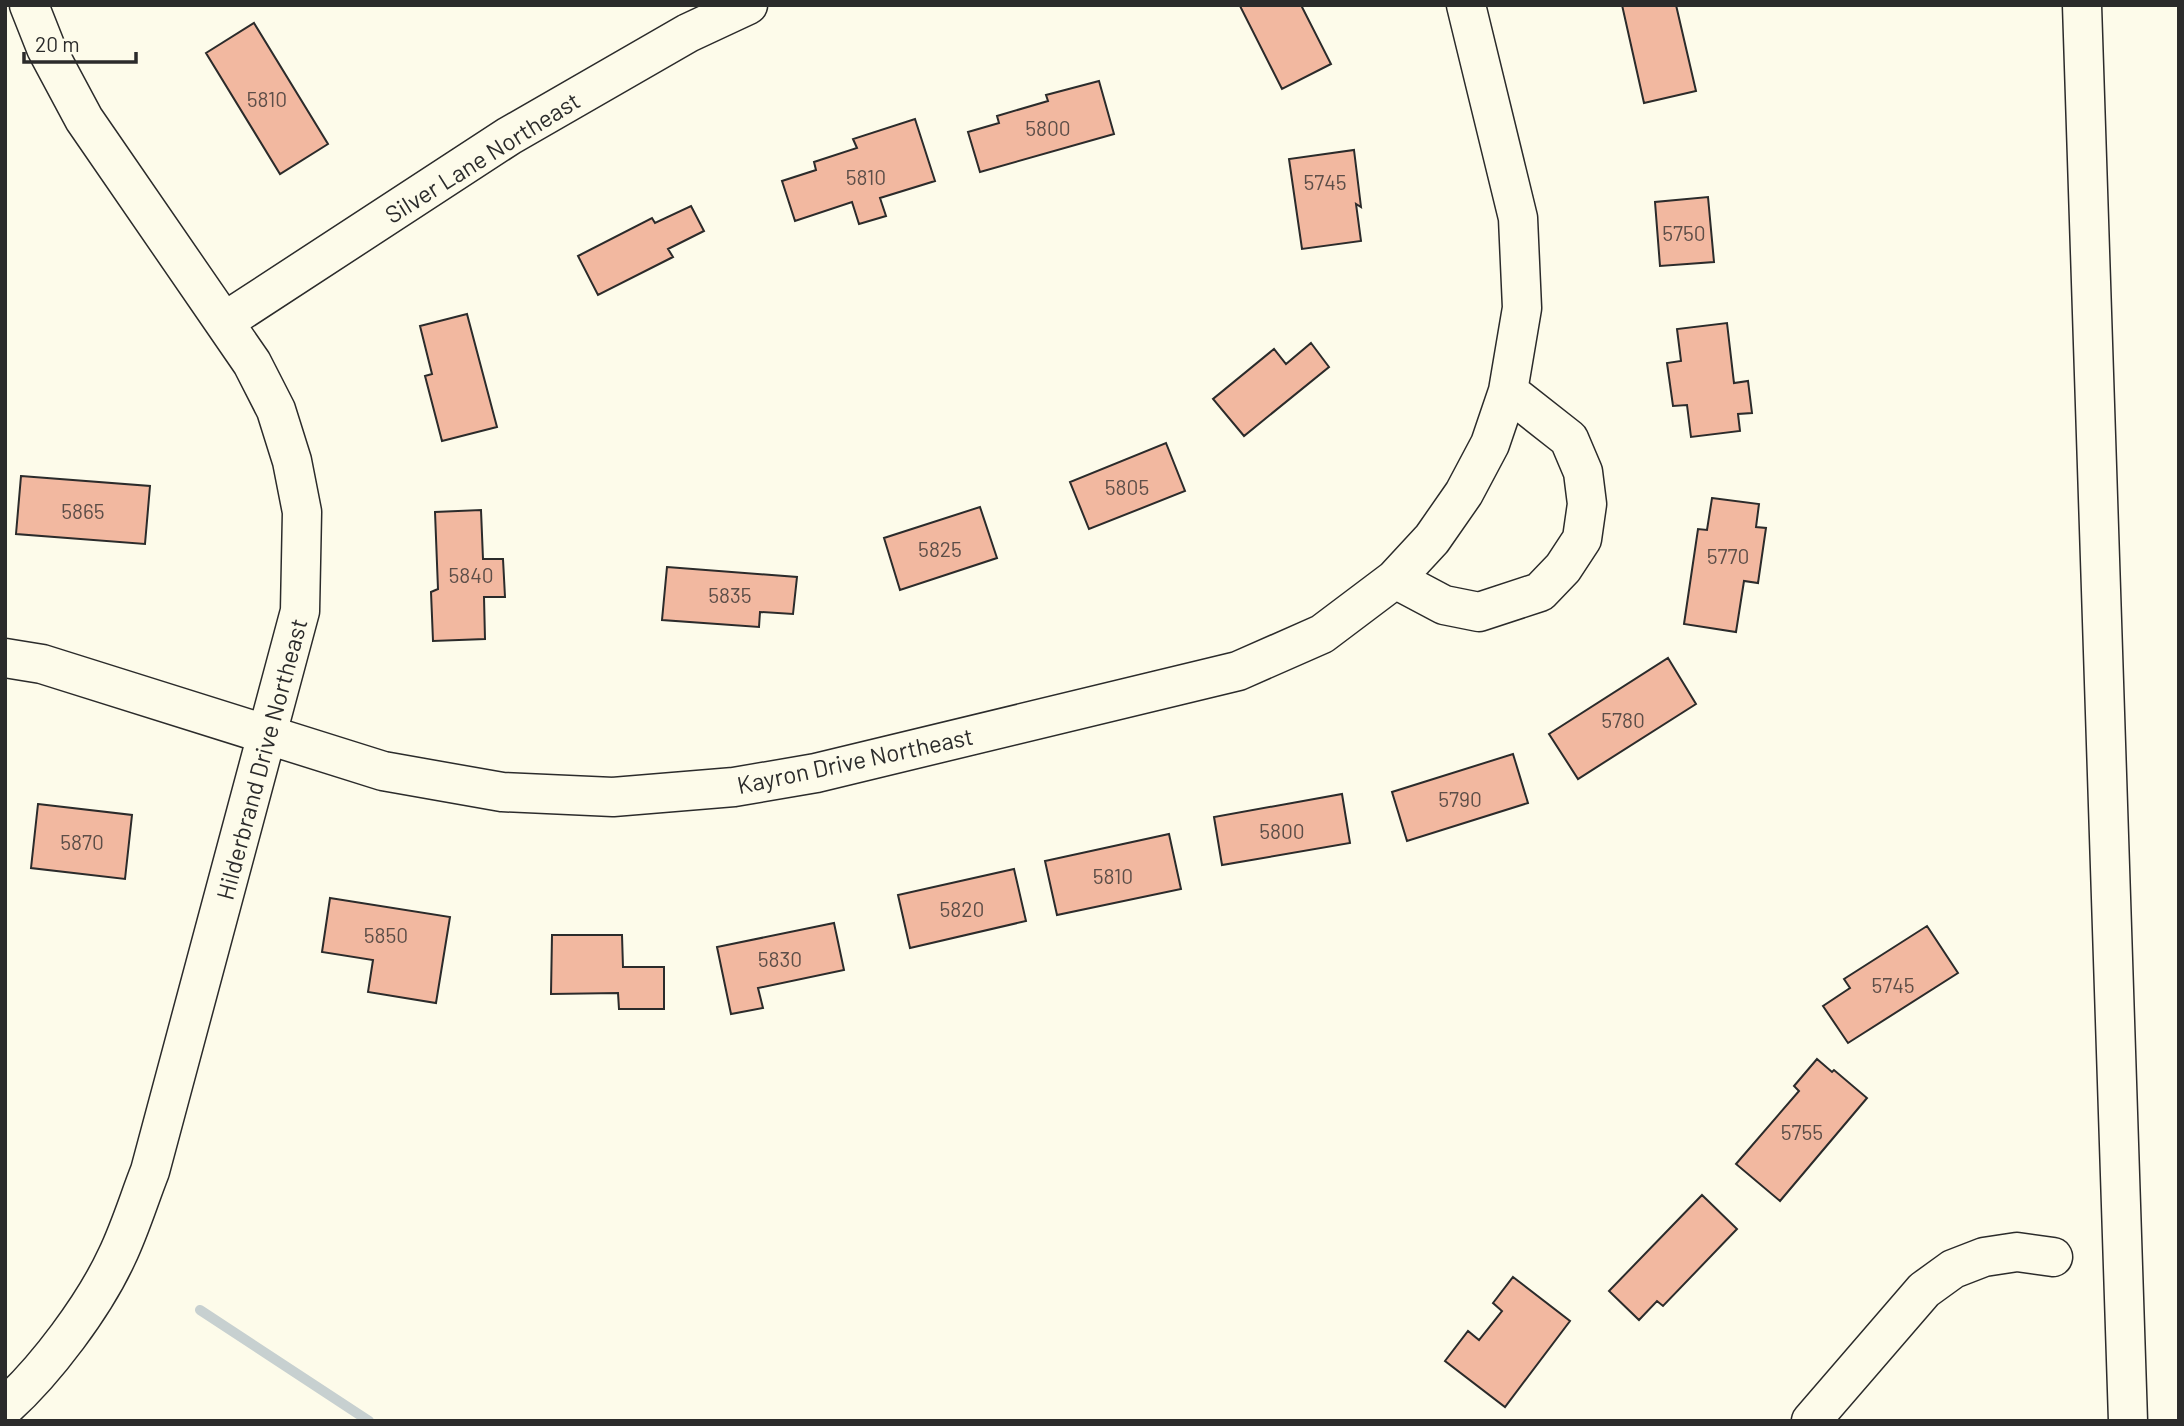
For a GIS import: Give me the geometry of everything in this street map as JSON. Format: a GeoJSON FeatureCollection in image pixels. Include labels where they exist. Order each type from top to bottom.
{"type":"FeatureCollection","features":[{"type":"Feature","properties":{"kind":"main road","name":"Hilderbrand Drive Northeast"},"geometry":{"type":"LineString","coordinates":[[5,1407],[74,1329],[116,1258],[150,1171],[300,611],[302,512],[292,461],[276,410],[252,363],[84,119],[46,48],[29,5]]}},
{"type":"Feature","properties":{"kind":"main road","name":"Silver Lane Northeast"},"geometry":{"type":"LineString","coordinates":[[224,322],[509,136],[688,33],[748,5]]}},
{"type":"Feature","properties":{"kind":"main road","name":"Kayron Drive Northeast"},"geometry":{"type":"LineString","coordinates":[[5,658],[42,664],[383,771],[502,792],[613,797],[734,787],[816,773],[1238,671],[1322,634],[1395,579],[1432,539],[1464,493],[1490,444],[1508,391],[1522,308],[1518,218],[1466,5]]}},
{"type":"Feature","properties":{"kind":"main road"},"geometry":{"type":"LineString","coordinates":[[2082,5],[2128,1421]]}},
{"type":"Feature","properties":{"kind":"main road"},"geometry":{"type":"LineString","coordinates":[[1395,579],[1444,605],[1479,612],[1540,592],[1563,568],[1582,539],[1587,504],[1583,472],[1569,439],[1508,391]]}},
{"type":"Feature","properties":{"kind":"main road"},"geometry":{"type":"LineString","coordinates":[[1811,1421],[1924,1290],[1953,1269],[1984,1256],[2017,1252],[2053,1257]]}},
{"type":"Feature","properties":{"kind":"building"},"geometry":{"type":"Polygon","coordinates":[[[1301,5],[1331,64],[1282,89],[1240,6],[1301,5]]]}},
{"type":"Feature","properties":{"kind":"building"},"geometry":{"type":"Polygon","coordinates":[[[1622,5],[1676,5],[1696,91],[1644,103],[1622,5]]]}},
{"type":"Feature","properties":{"kind":"building"},"geometry":{"type":"Polygon","coordinates":[[[254,23],[328,144],[280,174],[206,53],[254,23]]]}},
{"type":"Feature","properties":{"kind":"building"},"geometry":{"type":"Polygon","coordinates":[[[1099,81],[1114,134],[980,172],[968,132],[999,123],[997,116],[1048,101],[1046,95],[1099,81]]]}},
{"type":"Feature","properties":{"kind":"building"},"geometry":{"type":"Polygon","coordinates":[[[915,119],[935,181],[880,198],[886,216],[859,224],[852,202],[795,221],[782,181],[816,170],[814,162],[857,148],[853,139],[915,119]]]}},
{"type":"Feature","properties":{"kind":"building"},"geometry":{"type":"Polygon","coordinates":[[[1354,150],[1361,207],[1356,204],[1361,241],[1302,249],[1289,159],[1354,150]]]}},
{"type":"Feature","properties":{"kind":"building"},"geometry":{"type":"Polygon","coordinates":[[[1708,197],[1714,262],[1660,266],[1655,202],[1708,197]]]}},
{"type":"Feature","properties":{"kind":"building"},"geometry":{"type":"Polygon","coordinates":[[[691,206],[704,231],[668,249],[673,257],[598,295],[578,256],[652,218],[655,223],[691,206]]]}},
{"type":"Feature","properties":{"kind":"building"},"geometry":{"type":"Polygon","coordinates":[[[467,314],[497,427],[442,441],[425,376],[432,374],[420,326],[467,314]]]}},
{"type":"Feature","properties":{"kind":"building"},"geometry":{"type":"Polygon","coordinates":[[[1727,323],[1734,383],[1748,381],[1752,413],[1738,414],[1740,431],[1691,437],[1687,405],[1673,406],[1667,363],[1681,361],[1677,329],[1727,323]]]}},
{"type":"Feature","properties":{"kind":"building"},"geometry":{"type":"Polygon","coordinates":[[[1311,343],[1329,367],[1244,436],[1213,399],[1274,349],[1286,364],[1311,343]]]}},
{"type":"Feature","properties":{"kind":"building"},"geometry":{"type":"Polygon","coordinates":[[[1166,443],[1185,491],[1089,529],[1070,482],[1166,443]]]}},
{"type":"Feature","properties":{"kind":"building"},"geometry":{"type":"Polygon","coordinates":[[[21,476],[150,486],[145,544],[16,534],[21,476]]]}},
{"type":"Feature","properties":{"kind":"building"},"geometry":{"type":"Polygon","coordinates":[[[1712,498],[1759,504],[1756,527],[1766,528],[1758,583],[1744,581],[1736,632],[1684,624],[1698,529],[1707,530],[1712,498]]]}},
{"type":"Feature","properties":{"kind":"building"},"geometry":{"type":"Polygon","coordinates":[[[980,507],[997,558],[900,590],[884,538],[980,507]]]}},
{"type":"Feature","properties":{"kind":"building"},"geometry":{"type":"Polygon","coordinates":[[[481,510],[483,559],[503,559],[505,597],[484,597],[485,639],[433,641],[431,592],[438,589],[435,512],[481,510]]]}},
{"type":"Feature","properties":{"kind":"building"},"geometry":{"type":"Polygon","coordinates":[[[667,567],[797,577],[793,614],[760,612],[759,627],[662,620],[667,567]]]}},
{"type":"Feature","properties":{"kind":"building"},"geometry":{"type":"Polygon","coordinates":[[[1668,658],[1696,704],[1578,779],[1549,734],[1668,658]]]}},
{"type":"Feature","properties":{"kind":"building"},"geometry":{"type":"Polygon","coordinates":[[[1513,754],[1528,803],[1407,841],[1392,792],[1513,754]]]}},
{"type":"Feature","properties":{"kind":"building"},"geometry":{"type":"Polygon","coordinates":[[[1342,794],[1350,843],[1222,865],[1214,817],[1342,794]]]}},
{"type":"Feature","properties":{"kind":"building"},"geometry":{"type":"Polygon","coordinates":[[[38,804],[132,815],[125,879],[31,868],[38,804]]]}},
{"type":"Feature","properties":{"kind":"building"},"geometry":{"type":"Polygon","coordinates":[[[1169,834],[1181,889],[1057,915],[1045,861],[1169,834]]]}},
{"type":"Feature","properties":{"kind":"building"},"geometry":{"type":"Polygon","coordinates":[[[1014,869],[1026,921],[910,948],[898,895],[1014,869]]]}},
{"type":"Feature","properties":{"kind":"building"},"geometry":{"type":"Polygon","coordinates":[[[330,898],[450,917],[436,1003],[368,992],[373,960],[322,952],[330,898]]]}},
{"type":"Feature","properties":{"kind":"building"},"geometry":{"type":"Polygon","coordinates":[[[834,923],[844,970],[758,988],[763,1008],[731,1014],[717,947],[834,923]]]}},
{"type":"Feature","properties":{"kind":"building"},"geometry":{"type":"Polygon","coordinates":[[[1927,926],[1958,973],[1848,1043],[1823,1006],[1850,988],[1844,979],[1927,926]]]}},
{"type":"Feature","properties":{"kind":"building"},"geometry":{"type":"Polygon","coordinates":[[[552,935],[622,935],[623,967],[664,967],[664,1009],[619,1009],[618,993],[551,994],[552,935]]]}},
{"type":"Feature","properties":{"kind":"building"},"geometry":{"type":"Polygon","coordinates":[[[1817,1059],[1867,1098],[1780,1201],[1736,1164],[1799,1091],[1794,1086],[1817,1059]]]}},
{"type":"Feature","properties":{"kind":"building"},"geometry":{"type":"Polygon","coordinates":[[[1702,1195],[1737,1229],[1663,1306],[1657,1301],[1639,1320],[1609,1291],[1702,1195]]]}},
{"type":"Feature","properties":{"kind":"building"},"geometry":{"type":"Polygon","coordinates":[[[1513,1277],[1570,1321],[1505,1407],[1445,1361],[1468,1331],[1479,1340],[1502,1311],[1493,1303],[1513,1277]]]}},
{"type":"Feature","properties":{"kind":"waterway"},"geometry":{"type":"LineString","coordinates":[[200,1310],[369,1421]]}}]}
